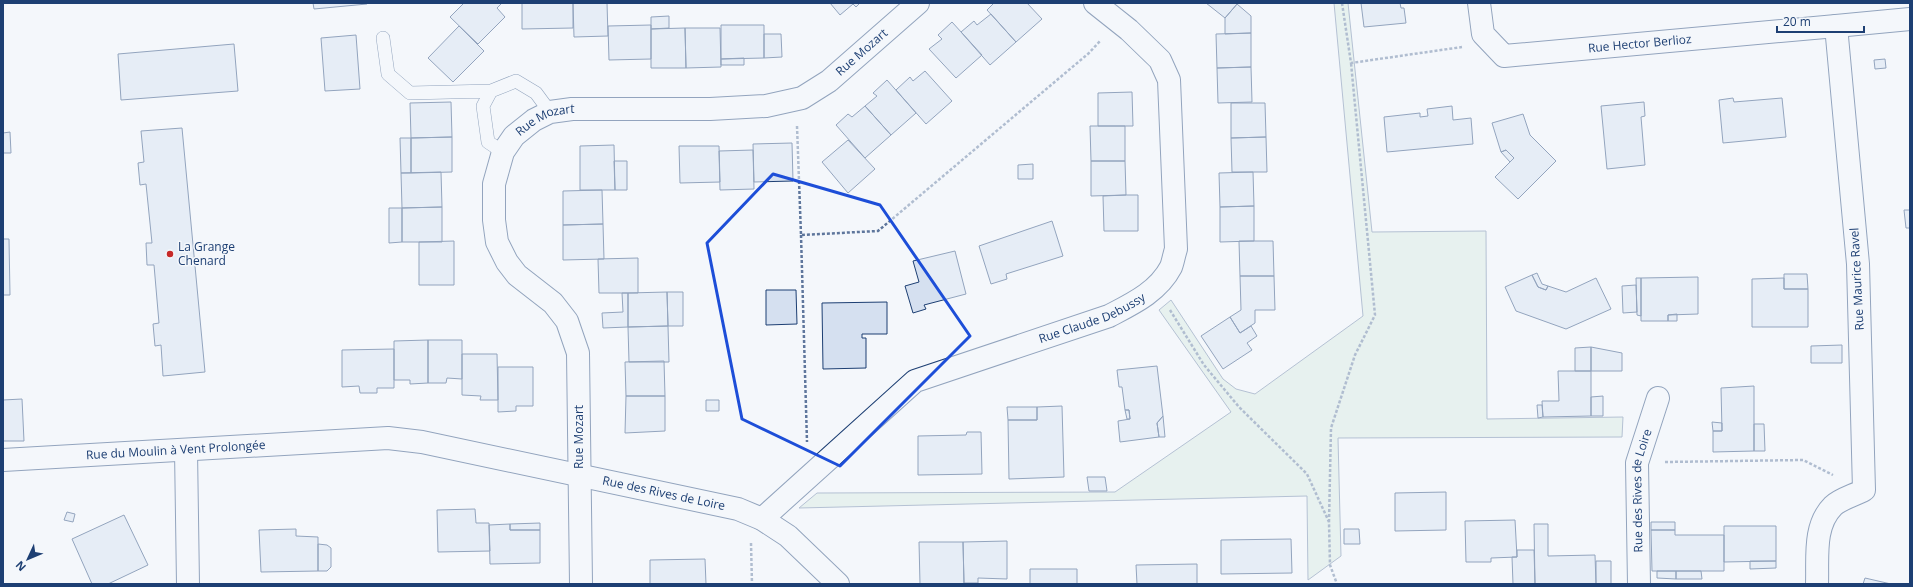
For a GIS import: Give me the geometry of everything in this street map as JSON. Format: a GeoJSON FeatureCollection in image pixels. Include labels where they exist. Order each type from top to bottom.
{"type":"FeatureCollection","features":[{"type":"Feature","properties":{"kind":"street","name":"Rue Mozart"},"geometry":{"type":"LineString","coordinates":[[581,584],[578,353],[567,321],[553,303],[517,275],[497,242],[494,220],[494,184],[503,152],[514,136],[534,120],[550,112],[572,109],[766,106],[802,98],[829,81],[918,3]]}},
{"type":"Feature","properties":{"kind":"street","name":"Rue Claude Debussy"},"geometry":{"type":"LineString","coordinates":[[756,517],[808,476],[915,381],[1109,316],[1133,304],[1156,287],[1171,267],[1176,249],[1169,80],[1160,60],[1129,30],[1095,3]]}},
{"type":"Feature","properties":{"kind":"street","name":"Rue Hector Berlioz"},"geometry":{"type":"LineString","coordinates":[[1479,3],[1482,34],[1504,56],[1836,26]]}},
{"type":"Feature","properties":{"kind":"street"},"geometry":{"type":"LineString","coordinates":[[1836,26],[1910,19]]}},
{"type":"Feature","properties":{"kind":"street","name":"Rue Maurice Ravel"},"geometry":{"type":"LineString","coordinates":[[1836,26],[1858,264],[1864,490]]}},
{"type":"Feature","properties":{"kind":"street","name":"Rue des Rives de Loire"},"geometry":{"type":"LineString","coordinates":[[1639,584],[1637,463],[1658,398]]}},
{"type":"Feature","properties":{"kind":"street","name":"Rue des Rives de Loire"},"geometry":{"type":"LineString","coordinates":[[348,440],[388,438],[422,442],[738,510],[756,517],[788,536],[838,584]]}},
{"type":"Feature","properties":{"kind":"street","name":"Rue du Moulin à Vent Prolongée"},"geometry":{"type":"LineString","coordinates":[[3,460],[348,440]]}},
{"type":"Feature","properties":{"kind":"street"},"geometry":{"type":"LineString","coordinates":[[186,450],[188,584]]}},
{"type":"Feature","properties":{"kind":"street"},"geometry":{"type":"LineString","coordinates":[[1818,584],[1818,532],[1824,518],[1834,505],[1864,490]]}},
{"type":"Feature","properties":{"kind":"lane"},"geometry":{"type":"LineString","coordinates":[[383,38],[388,74],[410,93],[490,91],[516,81],[536,93],[550,112]]}},
{"type":"Feature","properties":{"kind":"lane"},"geometry":{"type":"LineString","coordinates":[[490,91],[483,106],[488,142],[503,152]]}},
{"type":"Feature","properties":{"kind":"path"},"geometry":{"type":"LineString","coordinates":[[1337,584],[1330,565],[1329,522],[1331,428],[1355,355],[1375,315],[1351,63],[1342,3]]}},
{"type":"Feature","properties":{"kind":"path"},"geometry":{"type":"LineString","coordinates":[[801,235],[878,231],[1089,53],[1118,22]]}},
{"type":"Feature","properties":{"kind":"path"},"geometry":{"type":"LineString","coordinates":[[1351,63],[1492,43]]}},
{"type":"Feature","properties":{"kind":"path"},"geometry":{"type":"LineString","coordinates":[[796,99],[808,476]]}},
{"type":"Feature","properties":{"kind":"path"},"geometry":{"type":"LineString","coordinates":[[1156,287],[1204,365],[1239,407],[1307,474],[1329,522]]}},
{"type":"Feature","properties":{"kind":"path"},"geometry":{"type":"LineString","coordinates":[[1637,463],[1803,460],[1864,490]]}},
{"type":"Feature","properties":{"kind":"path"},"geometry":{"type":"LineString","coordinates":[[752,584],[756,517]]}},
{"type":"Feature","properties":{"kind":"highlighted area"},"geometry":{"type":"Polygon","coordinates":[[[773,174],[880,205],[970,336],[840,466],[742,419],[707,243],[773,174]]]}},
{"type":"Feature","properties":{"kind":"shaded area"},"geometry":{"type":"Polygon","coordinates":[[[1334,3],[1348,3],[1372,232],[1486,231],[1487,419],[1623,417],[1622,437],[1338,438],[1341,556],[1308,580],[1307,496],[799,508],[817,493],[1115,492],[1231,412],[1159,310],[1171,300],[1223,379],[1236,389],[1255,394],[1363,316],[1334,3]]]}},
{"type":"Feature","properties":{"kind":"building"},"geometry":{"type":"Polygon","coordinates":[[[313,3],[367,3],[367,4],[314,9],[313,3]]]}},
{"type":"Feature","properties":{"kind":"building"},"geometry":{"type":"Polygon","coordinates":[[[464,3],[502,3],[497,8],[505,17],[478,44],[450,17],[464,3]]]}},
{"type":"Feature","properties":{"kind":"building"},"geometry":{"type":"Polygon","coordinates":[[[522,3],[573,3],[573,28],[522,29],[522,3]]]}},
{"type":"Feature","properties":{"kind":"building"},"geometry":{"type":"Polygon","coordinates":[[[573,3],[607,3],[608,36],[574,37],[573,3]]]}},
{"type":"Feature","properties":{"kind":"building"},"geometry":{"type":"Polygon","coordinates":[[[830,3],[860,3],[856,7],[853,4],[840,15],[830,3]]]}},
{"type":"Feature","properties":{"kind":"building"},"geometry":{"type":"Polygon","coordinates":[[[994,3],[1027,3],[1042,19],[1016,42],[987,10],[994,3]]]}},
{"type":"Feature","properties":{"kind":"building"},"geometry":{"type":"Polygon","coordinates":[[[1206,3],[1238,3],[1225,18],[1206,3]]]}},
{"type":"Feature","properties":{"kind":"building"},"geometry":{"type":"Polygon","coordinates":[[[1361,3],[1400,3],[1401,8],[1404,8],[1406,23],[1364,27],[1361,3]]]}},
{"type":"Feature","properties":{"kind":"building"},"geometry":{"type":"Polygon","coordinates":[[[1237,4],[1251,16],[1251,33],[1225,34],[1225,18],[1237,4]]]}},
{"type":"Feature","properties":{"kind":"building"},"geometry":{"type":"Polygon","coordinates":[[[991,14],[1016,42],[990,65],[961,32],[974,21],[977,25],[991,14]]]}},
{"type":"Feature","properties":{"kind":"building"},"geometry":{"type":"Polygon","coordinates":[[[669,16],[669,28],[651,29],[651,17],[669,16]]]}},
{"type":"Feature","properties":{"kind":"building"},"geometry":{"type":"Polygon","coordinates":[[[952,22],[982,55],[956,78],[929,49],[942,39],[938,35],[952,22]]]}},
{"type":"Feature","properties":{"kind":"building"},"geometry":{"type":"Polygon","coordinates":[[[651,25],[651,59],[609,60],[608,26],[651,25]]]}},
{"type":"Feature","properties":{"kind":"building"},"geometry":{"type":"Polygon","coordinates":[[[721,25],[764,25],[764,58],[721,59],[721,25]]]}},
{"type":"Feature","properties":{"kind":"building"},"geometry":{"type":"Polygon","coordinates":[[[459,26],[484,51],[453,82],[428,58],[459,26]]]}},
{"type":"Feature","properties":{"kind":"building"},"geometry":{"type":"Polygon","coordinates":[[[685,28],[686,68],[651,68],[651,29],[685,28]]]}},
{"type":"Feature","properties":{"kind":"building"},"geometry":{"type":"Polygon","coordinates":[[[685,28],[720,28],[721,67],[686,68],[685,28]]]}},
{"type":"Feature","properties":{"kind":"building"},"geometry":{"type":"Polygon","coordinates":[[[1251,33],[1251,67],[1217,68],[1216,34],[1251,33]]]}},
{"type":"Feature","properties":{"kind":"building"},"geometry":{"type":"Polygon","coordinates":[[[764,34],[781,34],[782,57],[764,58],[764,34]]]}},
{"type":"Feature","properties":{"kind":"building"},"geometry":{"type":"Polygon","coordinates":[[[356,35],[360,89],[325,91],[321,38],[356,35]]]}},
{"type":"Feature","properties":{"kind":"building"},"geometry":{"type":"Polygon","coordinates":[[[234,44],[238,91],[121,100],[118,54],[234,44]]]}},
{"type":"Feature","properties":{"kind":"building"},"geometry":{"type":"Polygon","coordinates":[[[744,58],[744,65],[721,65],[721,59],[744,58]]]}},
{"type":"Feature","properties":{"kind":"building"},"geometry":{"type":"Polygon","coordinates":[[[1885,59],[1886,68],[1875,69],[1874,60],[1885,59]]]}},
{"type":"Feature","properties":{"kind":"building"},"geometry":{"type":"Polygon","coordinates":[[[1251,67],[1252,102],[1218,103],[1217,68],[1251,67]]]}},
{"type":"Feature","properties":{"kind":"building"},"geometry":{"type":"Polygon","coordinates":[[[925,71],[952,101],[926,124],[896,90],[910,77],[913,81],[925,71]]]}},
{"type":"Feature","properties":{"kind":"building"},"geometry":{"type":"Polygon","coordinates":[[[887,80],[916,113],[891,135],[865,106],[877,96],[873,93],[887,80]]]}},
{"type":"Feature","properties":{"kind":"building"},"geometry":{"type":"Polygon","coordinates":[[[1132,92],[1133,126],[1098,126],[1098,93],[1132,92]]]}},
{"type":"Feature","properties":{"kind":"building"},"geometry":{"type":"Polygon","coordinates":[[[1733,98],[1734,102],[1782,98],[1786,137],[1723,143],[1719,100],[1733,98]]]}},
{"type":"Feature","properties":{"kind":"building"},"geometry":{"type":"Polygon","coordinates":[[[451,102],[452,137],[411,138],[410,103],[451,102]]]}},
{"type":"Feature","properties":{"kind":"building"},"geometry":{"type":"Polygon","coordinates":[[[1644,102],[1645,116],[1641,117],[1645,165],[1607,169],[1601,106],[1644,102]]]}},
{"type":"Feature","properties":{"kind":"building"},"geometry":{"type":"Polygon","coordinates":[[[1231,103],[1265,103],[1266,137],[1231,138],[1231,103]]]}},
{"type":"Feature","properties":{"kind":"building"},"geometry":{"type":"Polygon","coordinates":[[[865,106],[891,135],[865,158],[836,125],[848,114],[852,117],[865,106]]]}},
{"type":"Feature","properties":{"kind":"building"},"geometry":{"type":"Polygon","coordinates":[[[1452,106],[1453,120],[1471,118],[1473,144],[1387,152],[1384,117],[1420,113],[1420,117],[1428,116],[1427,109],[1452,106]]]}},
{"type":"Feature","properties":{"kind":"building"},"geometry":{"type":"Polygon","coordinates":[[[1523,114],[1530,135],[1556,161],[1518,199],[1495,177],[1514,158],[1506,150],[1501,152],[1492,123],[1523,114]]]}},
{"type":"Feature","properties":{"kind":"building"},"geometry":{"type":"Polygon","coordinates":[[[1090,126],[1125,126],[1125,161],[1091,161],[1090,126]]]}},
{"type":"Feature","properties":{"kind":"building","name":"La Grange Chenard"},"geometry":{"type":"Polygon","coordinates":[[[182,128],[205,372],[163,376],[161,345],[155,346],[153,324],[159,323],[154,265],[147,265],[146,243],[152,243],[146,184],[140,185],[138,163],[144,162],[141,131],[182,128]]]}},
{"type":"Feature","properties":{"kind":"building"},"geometry":{"type":"Polygon","coordinates":[[[10,132],[11,153],[3,153],[3,133],[10,132]]]}},
{"type":"Feature","properties":{"kind":"building"},"geometry":{"type":"Polygon","coordinates":[[[452,137],[452,172],[411,173],[411,138],[452,137]]]}},
{"type":"Feature","properties":{"kind":"building"},"geometry":{"type":"Polygon","coordinates":[[[1266,137],[1267,172],[1232,172],[1231,138],[1266,137]]]}},
{"type":"Feature","properties":{"kind":"building"},"geometry":{"type":"Polygon","coordinates":[[[400,138],[411,138],[411,173],[401,173],[400,138]]]}},
{"type":"Feature","properties":{"kind":"building"},"geometry":{"type":"Polygon","coordinates":[[[848,140],[875,169],[848,193],[822,162],[848,140]]]}},
{"type":"Feature","properties":{"kind":"building"},"geometry":{"type":"Polygon","coordinates":[[[792,143],[793,181],[754,182],[753,144],[792,143]]]}},
{"type":"Feature","properties":{"kind":"building"},"geometry":{"type":"Polygon","coordinates":[[[614,145],[615,190],[580,190],[580,146],[614,145]]]}},
{"type":"Feature","properties":{"kind":"building"},"geometry":{"type":"Polygon","coordinates":[[[679,146],[719,146],[720,182],[680,183],[679,146]]]}},
{"type":"Feature","properties":{"kind":"building"},"geometry":{"type":"Polygon","coordinates":[[[753,150],[754,189],[720,190],[719,151],[753,150]]]}},
{"type":"Feature","properties":{"kind":"building"},"geometry":{"type":"Polygon","coordinates":[[[1506,150],[1514,158],[1510,162],[1501,152],[1506,150]]]}},
{"type":"Feature","properties":{"kind":"building"},"geometry":{"type":"Polygon","coordinates":[[[614,161],[627,161],[627,190],[615,190],[614,161]]]}},
{"type":"Feature","properties":{"kind":"building"},"geometry":{"type":"Polygon","coordinates":[[[1091,161],[1125,161],[1126,195],[1091,196],[1091,161]]]}},
{"type":"Feature","properties":{"kind":"building"},"geometry":{"type":"Polygon","coordinates":[[[1033,164],[1033,179],[1018,179],[1018,165],[1033,164]]]}},
{"type":"Feature","properties":{"kind":"building"},"geometry":{"type":"Polygon","coordinates":[[[441,172],[442,207],[402,208],[401,173],[441,172]]]}},
{"type":"Feature","properties":{"kind":"building"},"geometry":{"type":"Polygon","coordinates":[[[1253,172],[1254,206],[1220,207],[1219,173],[1253,172]]]}},
{"type":"Feature","properties":{"kind":"building"},"geometry":{"type":"Polygon","coordinates":[[[602,190],[603,224],[563,225],[563,191],[602,190]]]}},
{"type":"Feature","properties":{"kind":"building"},"geometry":{"type":"Polygon","coordinates":[[[1138,195],[1138,231],[1104,231],[1103,196],[1138,195]]]}},
{"type":"Feature","properties":{"kind":"building"},"geometry":{"type":"Polygon","coordinates":[[[1254,206],[1254,241],[1220,242],[1220,207],[1254,206]]]}},
{"type":"Feature","properties":{"kind":"building"},"geometry":{"type":"Polygon","coordinates":[[[442,207],[442,242],[402,242],[402,208],[442,207]]]}},
{"type":"Feature","properties":{"kind":"building"},"geometry":{"type":"Polygon","coordinates":[[[389,208],[402,208],[402,242],[389,243],[389,208]]]}},
{"type":"Feature","properties":{"kind":"building"},"geometry":{"type":"Polygon","coordinates":[[[1904,210],[1910,210],[1910,228],[1906,228],[1904,210]]]}},
{"type":"Feature","properties":{"kind":"building"},"geometry":{"type":"Polygon","coordinates":[[[1052,221],[1063,256],[1006,274],[1007,279],[991,284],[979,246],[1052,221]]]}},
{"type":"Feature","properties":{"kind":"building"},"geometry":{"type":"Polygon","coordinates":[[[603,224],[604,259],[563,260],[563,225],[603,224]]]}},
{"type":"Feature","properties":{"kind":"building"},"geometry":{"type":"Polygon","coordinates":[[[3,239],[9,239],[10,295],[3,295],[3,239]]]}},
{"type":"Feature","properties":{"kind":"building"},"geometry":{"type":"Polygon","coordinates":[[[454,241],[454,285],[419,285],[419,242],[454,241]]]}},
{"type":"Feature","properties":{"kind":"building"},"geometry":{"type":"Polygon","coordinates":[[[1239,241],[1273,241],[1274,276],[1240,276],[1239,241]]]}},
{"type":"Feature","properties":{"kind":"building"},"geometry":{"type":"Polygon","coordinates":[[[955,251],[966,294],[924,305],[926,309],[913,313],[905,286],[919,282],[913,261],[955,251]]]}},
{"type":"Feature","properties":{"kind":"building"},"geometry":{"type":"Polygon","coordinates":[[[638,258],[638,293],[599,293],[598,259],[638,258]]]}},
{"type":"Feature","properties":{"kind":"building"},"geometry":{"type":"Polygon","coordinates":[[[1537,273],[1542,284],[1548,286],[1546,290],[1538,287],[1532,275],[1537,273]]]}},
{"type":"Feature","properties":{"kind":"building"},"geometry":{"type":"Polygon","coordinates":[[[1784,274],[1807,274],[1808,289],[1784,289],[1784,274]]]}},
{"type":"Feature","properties":{"kind":"building"},"geometry":{"type":"Polygon","coordinates":[[[1532,275],[1538,287],[1546,290],[1548,286],[1566,292],[1596,278],[1611,309],[1566,329],[1516,311],[1505,287],[1532,275]]]}},
{"type":"Feature","properties":{"kind":"building"},"geometry":{"type":"Polygon","coordinates":[[[1240,276],[1274,276],[1275,310],[1255,310],[1255,323],[1240,333],[1230,317],[1241,310],[1240,276]]]}},
{"type":"Feature","properties":{"kind":"building"},"geometry":{"type":"Polygon","coordinates":[[[1698,277],[1698,314],[1668,315],[1668,321],[1641,321],[1641,278],[1698,277]]]}},
{"type":"Feature","properties":{"kind":"building"},"geometry":{"type":"Polygon","coordinates":[[[1636,278],[1641,278],[1641,316],[1637,315],[1636,278]]]}},
{"type":"Feature","properties":{"kind":"building"},"geometry":{"type":"Polygon","coordinates":[[[1784,278],[1784,289],[1808,289],[1808,327],[1752,327],[1752,279],[1784,278]]]}},
{"type":"Feature","properties":{"kind":"building"},"geometry":{"type":"Polygon","coordinates":[[[1636,285],[1637,312],[1623,313],[1622,286],[1636,285]]]}},
{"type":"Feature","properties":{"kind":"building"},"geometry":{"type":"Polygon","coordinates":[[[766,290],[796,290],[797,324],[766,325],[766,290]]]}},
{"type":"Feature","properties":{"kind":"building"},"geometry":{"type":"Polygon","coordinates":[[[667,292],[683,292],[683,326],[668,326],[667,292]]]}},
{"type":"Feature","properties":{"kind":"building"},"geometry":{"type":"Polygon","coordinates":[[[667,292],[668,326],[628,327],[628,293],[667,292]]]}},
{"type":"Feature","properties":{"kind":"building"},"geometry":{"type":"Polygon","coordinates":[[[622,293],[628,293],[628,327],[603,328],[602,313],[623,312],[622,293]]]}},
{"type":"Feature","properties":{"kind":"building"},"geometry":{"type":"Polygon","coordinates":[[[887,302],[887,334],[862,334],[862,338],[866,338],[866,368],[823,369],[822,303],[887,302]]]}},
{"type":"Feature","properties":{"kind":"building"},"geometry":{"type":"Polygon","coordinates":[[[1677,314],[1677,321],[1668,321],[1668,315],[1677,314]]]}},
{"type":"Feature","properties":{"kind":"building"},"geometry":{"type":"Polygon","coordinates":[[[1230,317],[1240,333],[1251,326],[1257,336],[1247,343],[1252,350],[1223,369],[1201,336],[1230,317]]]}},
{"type":"Feature","properties":{"kind":"building"},"geometry":{"type":"Polygon","coordinates":[[[668,326],[669,362],[629,362],[628,327],[668,326]]]}},
{"type":"Feature","properties":{"kind":"building"},"geometry":{"type":"Polygon","coordinates":[[[428,340],[428,383],[410,384],[410,380],[394,380],[394,341],[428,340]]]}},
{"type":"Feature","properties":{"kind":"building"},"geometry":{"type":"Polygon","coordinates":[[[428,340],[462,340],[462,379],[447,378],[446,383],[428,383],[428,340]]]}},
{"type":"Feature","properties":{"kind":"building"},"geometry":{"type":"Polygon","coordinates":[[[1842,345],[1842,363],[1811,363],[1811,346],[1842,345]]]}},
{"type":"Feature","properties":{"kind":"building"},"geometry":{"type":"Polygon","coordinates":[[[1591,347],[1622,353],[1622,371],[1591,371],[1591,347]]]}},
{"type":"Feature","properties":{"kind":"building"},"geometry":{"type":"Polygon","coordinates":[[[1591,347],[1591,371],[1575,371],[1575,348],[1591,347]]]}},
{"type":"Feature","properties":{"kind":"building"},"geometry":{"type":"Polygon","coordinates":[[[394,349],[394,388],[377,388],[377,393],[360,393],[359,386],[342,387],[342,350],[394,349]]]}},
{"type":"Feature","properties":{"kind":"building"},"geometry":{"type":"Polygon","coordinates":[[[462,354],[497,354],[498,400],[480,400],[481,396],[462,395],[462,354]]]}},
{"type":"Feature","properties":{"kind":"building"},"geometry":{"type":"Polygon","coordinates":[[[664,361],[665,396],[626,396],[625,362],[664,361]]]}},
{"type":"Feature","properties":{"kind":"building"},"geometry":{"type":"Polygon","coordinates":[[[1157,366],[1163,416],[1157,423],[1159,437],[1120,442],[1118,421],[1130,419],[1129,410],[1125,410],[1122,387],[1119,387],[1117,370],[1157,366]]]}},
{"type":"Feature","properties":{"kind":"building"},"geometry":{"type":"Polygon","coordinates":[[[498,367],[533,367],[533,406],[516,406],[516,411],[498,412],[498,367]]]}},
{"type":"Feature","properties":{"kind":"building"},"geometry":{"type":"Polygon","coordinates":[[[1558,371],[1591,371],[1591,416],[1543,417],[1542,401],[1559,401],[1558,371]]]}},
{"type":"Feature","properties":{"kind":"building"},"geometry":{"type":"Polygon","coordinates":[[[1754,386],[1754,451],[1713,452],[1713,431],[1722,431],[1721,388],[1754,386]]]}},
{"type":"Feature","properties":{"kind":"building"},"geometry":{"type":"Polygon","coordinates":[[[626,396],[665,396],[665,431],[625,433],[626,396]]]}},
{"type":"Feature","properties":{"kind":"building"},"geometry":{"type":"Polygon","coordinates":[[[1603,396],[1603,416],[1591,416],[1591,397],[1603,396]]]}},
{"type":"Feature","properties":{"kind":"building"},"geometry":{"type":"Polygon","coordinates":[[[22,399],[24,441],[3,441],[3,400],[22,399]]]}},
{"type":"Feature","properties":{"kind":"building"},"geometry":{"type":"Polygon","coordinates":[[[706,400],[719,400],[719,411],[706,411],[706,400]]]}},
{"type":"Feature","properties":{"kind":"building"},"geometry":{"type":"Polygon","coordinates":[[[1537,405],[1542,405],[1543,417],[1538,418],[1537,405]]]}},
{"type":"Feature","properties":{"kind":"building"},"geometry":{"type":"Polygon","coordinates":[[[1062,406],[1064,477],[1009,479],[1008,420],[1037,420],[1037,407],[1062,406]]]}},
{"type":"Feature","properties":{"kind":"building"},"geometry":{"type":"Polygon","coordinates":[[[1007,407],[1037,407],[1037,420],[1008,420],[1007,407]]]}},
{"type":"Feature","properties":{"kind":"building"},"geometry":{"type":"Polygon","coordinates":[[[1125,410],[1129,410],[1130,419],[1127,419],[1125,410]]]}},
{"type":"Feature","properties":{"kind":"building"},"geometry":{"type":"Polygon","coordinates":[[[1163,416],[1165,437],[1159,437],[1157,423],[1163,416]]]}},
{"type":"Feature","properties":{"kind":"building"},"geometry":{"type":"Polygon","coordinates":[[[1712,422],[1722,423],[1722,431],[1713,431],[1712,422]]]}},
{"type":"Feature","properties":{"kind":"building"},"geometry":{"type":"Polygon","coordinates":[[[1754,424],[1764,424],[1765,451],[1754,451],[1754,424]]]}},
{"type":"Feature","properties":{"kind":"building"},"geometry":{"type":"Polygon","coordinates":[[[967,432],[981,432],[982,474],[918,475],[918,436],[966,435],[967,432]]]}},
{"type":"Feature","properties":{"kind":"building"},"geometry":{"type":"Polygon","coordinates":[[[1087,477],[1105,477],[1107,491],[1089,491],[1087,477]]]}},
{"type":"Feature","properties":{"kind":"building"},"geometry":{"type":"Polygon","coordinates":[[[1446,492],[1446,530],[1395,531],[1395,493],[1446,492]]]}},
{"type":"Feature","properties":{"kind":"building"},"geometry":{"type":"Polygon","coordinates":[[[475,509],[476,523],[489,523],[490,551],[438,552],[437,510],[475,509]]]}},
{"type":"Feature","properties":{"kind":"building"},"geometry":{"type":"Polygon","coordinates":[[[67,512],[75,514],[73,522],[64,520],[67,512]]]}},
{"type":"Feature","properties":{"kind":"building"},"geometry":{"type":"Polygon","coordinates":[[[124,515],[148,565],[108,584],[92,584],[72,539],[124,515]]]}},
{"type":"Feature","properties":{"kind":"building"},"geometry":{"type":"Polygon","coordinates":[[[1515,520],[1517,557],[1491,558],[1491,562],[1466,562],[1465,521],[1515,520]]]}},
{"type":"Feature","properties":{"kind":"building"},"geometry":{"type":"Polygon","coordinates":[[[1651,522],[1675,522],[1675,530],[1651,530],[1651,522]]]}},
{"type":"Feature","properties":{"kind":"building"},"geometry":{"type":"Polygon","coordinates":[[[540,523],[540,530],[510,530],[510,524],[540,523]]]}},
{"type":"Feature","properties":{"kind":"building"},"geometry":{"type":"Polygon","coordinates":[[[510,524],[510,530],[540,530],[540,563],[490,564],[489,525],[510,524]]]}},
{"type":"Feature","properties":{"kind":"building"},"geometry":{"type":"Polygon","coordinates":[[[1534,524],[1548,524],[1548,556],[1595,555],[1596,584],[1535,584],[1534,524]]]}},
{"type":"Feature","properties":{"kind":"building"},"geometry":{"type":"Polygon","coordinates":[[[1724,526],[1776,526],[1776,561],[1724,562],[1724,526]]]}},
{"type":"Feature","properties":{"kind":"building"},"geometry":{"type":"Polygon","coordinates":[[[296,529],[296,536],[318,537],[318,571],[261,572],[259,530],[296,529]]]}},
{"type":"Feature","properties":{"kind":"building"},"geometry":{"type":"Polygon","coordinates":[[[1344,529],[1359,529],[1360,544],[1344,544],[1344,529]]]}},
{"type":"Feature","properties":{"kind":"building"},"geometry":{"type":"Polygon","coordinates":[[[1651,530],[1675,530],[1675,535],[1724,535],[1724,571],[1652,571],[1651,530]]]}},
{"type":"Feature","properties":{"kind":"building"},"geometry":{"type":"Polygon","coordinates":[[[1291,539],[1292,573],[1221,574],[1221,540],[1291,539]]]}},
{"type":"Feature","properties":{"kind":"building"},"geometry":{"type":"Polygon","coordinates":[[[1007,541],[1007,579],[978,578],[978,583],[964,583],[963,542],[1007,541]]]}},
{"type":"Feature","properties":{"kind":"building"},"geometry":{"type":"Polygon","coordinates":[[[919,542],[963,542],[964,584],[920,584],[919,542]]]}},
{"type":"Feature","properties":{"kind":"building"},"geometry":{"type":"Polygon","coordinates":[[[318,544],[327,545],[331,548],[331,567],[327,571],[318,571],[318,544]]]}},
{"type":"Feature","properties":{"kind":"building"},"geometry":{"type":"Polygon","coordinates":[[[1517,550],[1534,550],[1535,584],[1513,584],[1512,557],[1517,557],[1517,550]]]}},
{"type":"Feature","properties":{"kind":"building"},"geometry":{"type":"Polygon","coordinates":[[[705,559],[706,584],[650,584],[650,560],[705,559]]]}},
{"type":"Feature","properties":{"kind":"building"},"geometry":{"type":"Polygon","coordinates":[[[1596,561],[1611,561],[1611,584],[1596,584],[1596,561]]]}},
{"type":"Feature","properties":{"kind":"building"},"geometry":{"type":"Polygon","coordinates":[[[1750,561],[1776,561],[1776,568],[1750,569],[1750,561]]]}},
{"type":"Feature","properties":{"kind":"building"},"geometry":{"type":"Polygon","coordinates":[[[1197,564],[1197,584],[1137,584],[1136,565],[1197,564]]]}},
{"type":"Feature","properties":{"kind":"building"},"geometry":{"type":"Polygon","coordinates":[[[1030,569],[1077,569],[1077,584],[1030,584],[1030,569]]]}},
{"type":"Feature","properties":{"kind":"building"},"geometry":{"type":"Polygon","coordinates":[[[1657,571],[1676,571],[1676,579],[1657,578],[1657,571]]]}},
{"type":"Feature","properties":{"kind":"building"},"geometry":{"type":"Polygon","coordinates":[[[1676,571],[1701,571],[1702,579],[1676,579],[1676,571]]]}},
{"type":"Feature","properties":{"kind":"building"},"geometry":{"type":"Polygon","coordinates":[[[1865,578],[1891,584],[1863,584],[1865,578]]]}},
{"type":"Feature","properties":{"kind":"place","name":"La Grange Chenard"},"geometry":{"type":"Point","coordinates":[170,254]}}]}
